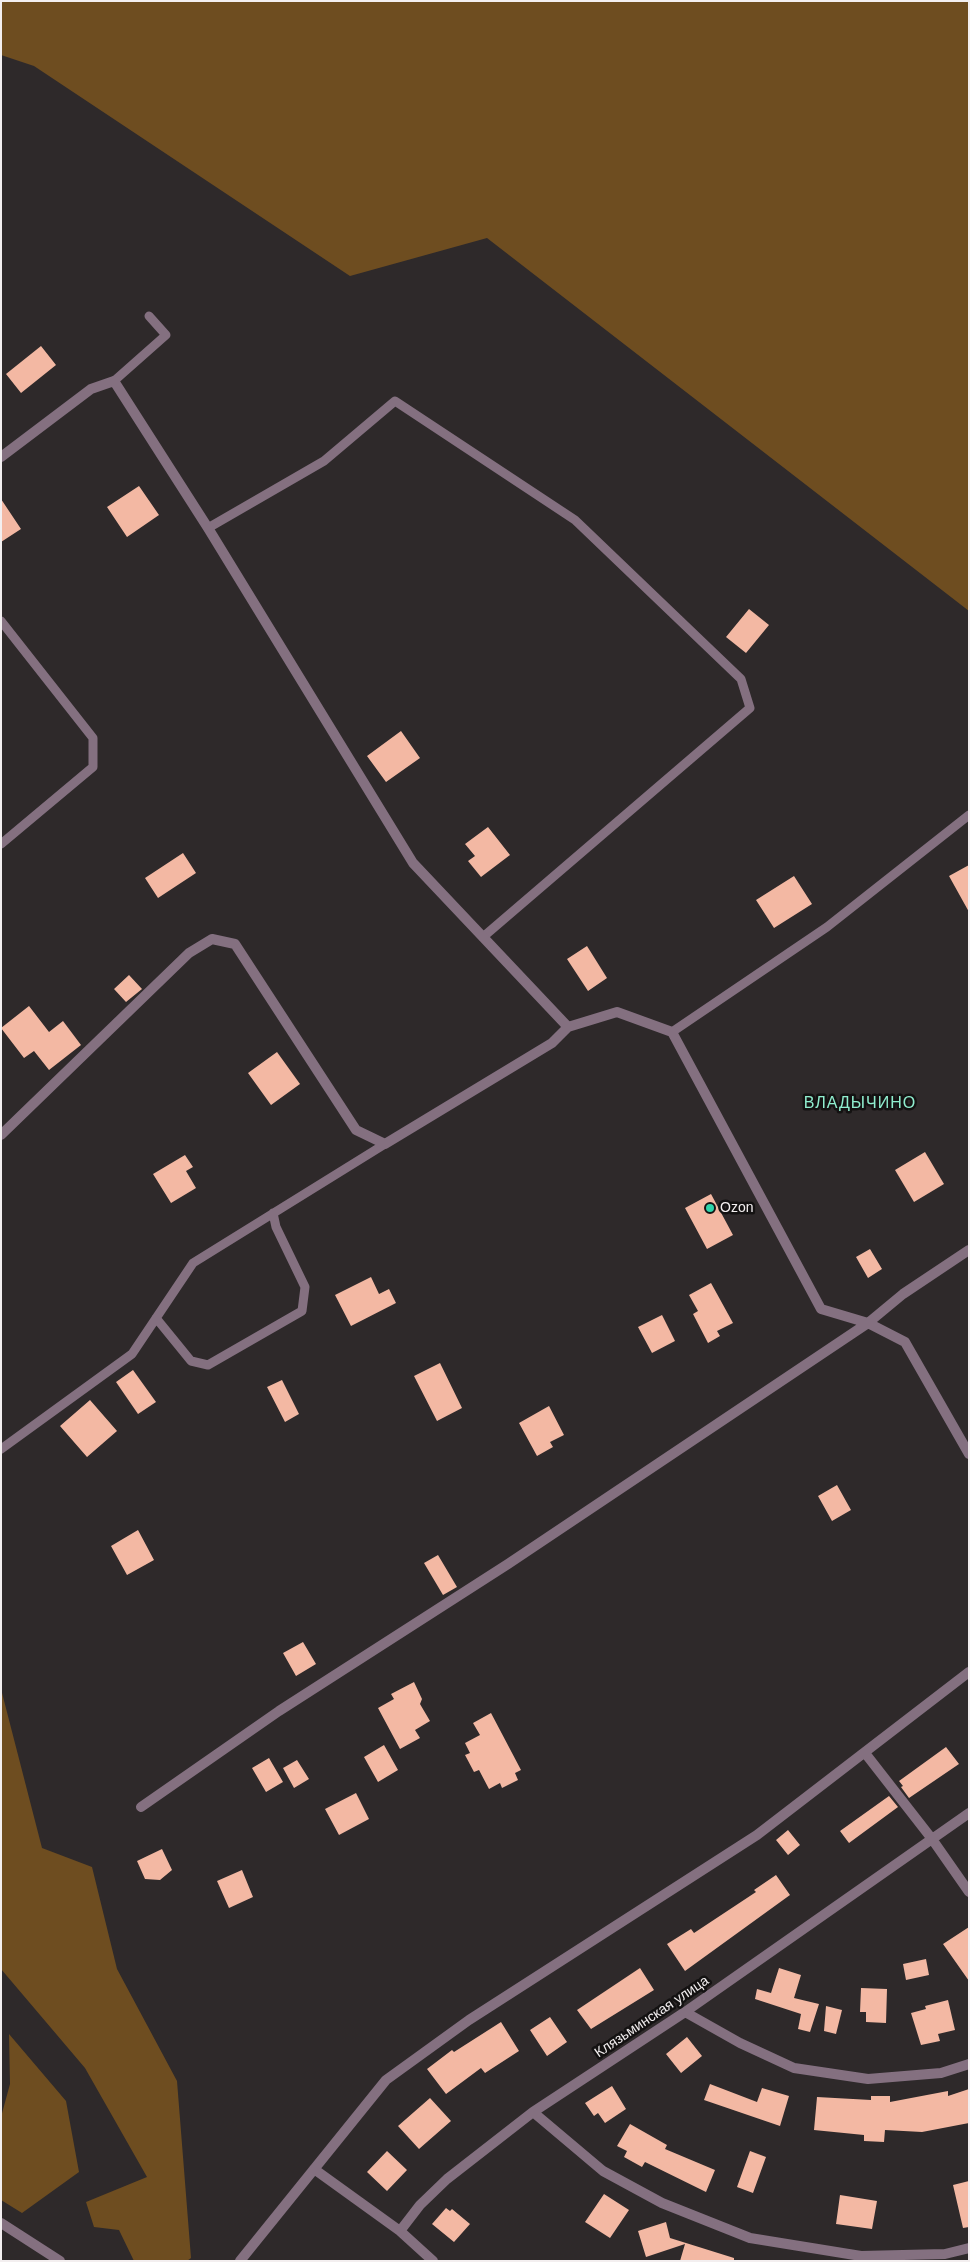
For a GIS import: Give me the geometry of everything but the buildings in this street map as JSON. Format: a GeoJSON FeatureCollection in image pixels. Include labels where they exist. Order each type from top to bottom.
{"type":"FeatureCollection","features":[{"type":"Feature","properties":{"kind":"street"},"geometry":{"type":"LineString","coordinates":[[1,456],[91,389],[114,381],[208,528],[414,863],[568,1027]]}},
{"type":"Feature","properties":{"kind":"street"},"geometry":{"type":"LineString","coordinates":[[1,1135],[189,953],[212,939],[236,944],[356,1130],[385,1144],[552,1043],[568,1027],[617,1012],[672,1032],[821,1309],[868,1324],[905,1342],[969,1454]]}},
{"type":"Feature","properties":{"kind":"street"},"geometry":{"type":"LineString","coordinates":[[141,1807],[279,1710],[508,1564],[868,1324],[903,1294],[969,1250]]}},
{"type":"Feature","properties":{"kind":"street"},"geometry":{"type":"LineString","coordinates":[[240,2261],[386,2080],[469,2020],[757,1835],[969,1672]]}},
{"type":"Feature","properties":{"kind":"street"},"geometry":{"type":"LineString","coordinates":[[865,1753],[932,1839],[969,1892]]}},
{"type":"Feature","properties":{"kind":"street","name":"Клязьминская улица"},"geometry":{"type":"LineString","coordinates":[[400,2231],[420,2205],[447,2179],[533,2112],[685,2012],[969,1813]]}},
{"type":"Feature","properties":{"kind":"street"},"geometry":{"type":"LineString","coordinates":[[685,2012],[740,2043],[794,2068],[868,2079],[941,2073],[969,2064]]}},
{"type":"Feature","properties":{"kind":"street"},"geometry":{"type":"LineString","coordinates":[[533,2112],[603,2171],[662,2204],[750,2238],[861,2256],[903,2258],[946,2254],[969,2248]]}},
{"type":"Feature","properties":{"kind":"street"},"geometry":{"type":"LineString","coordinates":[[314,2169],[400,2231],[434,2261]]}},
{"type":"Feature","properties":{"kind":"street"},"geometry":{"type":"LineString","coordinates":[[1,2223],[60,2261]]}},
{"type":"Feature","properties":{"kind":"lane"},"geometry":{"type":"LineString","coordinates":[[114,381],[166,334],[150,316]]}},
{"type":"Feature","properties":{"kind":"lane"},"geometry":{"type":"LineString","coordinates":[[208,528],[324,461],[395,401],[575,520],[740,679],[750,708],[483,937]]}},
{"type":"Feature","properties":{"kind":"lane"},"geometry":{"type":"LineString","coordinates":[[1,621],[93,738],[93,766],[1,844]]}},
{"type":"Feature","properties":{"kind":"lane"},"geometry":{"type":"LineString","coordinates":[[672,1032],[827,928],[969,815]]}},
{"type":"Feature","properties":{"kind":"lane"},"geometry":{"type":"LineString","coordinates":[[1,1449],[132,1354],[193,1263],[385,1144]]}},
{"type":"Feature","properties":{"kind":"lane"},"geometry":{"type":"LineString","coordinates":[[156,1318],[191,1361],[208,1365],[302,1311],[305,1288],[276,1227],[273,1213]]}},
{"type":"Feature","properties":{"kind":"shaded area"},"geometry":{"type":"Polygon","coordinates":[[[1,1],[969,1],[969,611],[487,238],[350,276],[34,66],[1,55],[1,1]]]}},
{"type":"Feature","properties":{"kind":"shaded area"},"geometry":{"type":"Polygon","coordinates":[[[1,1689],[42,1848],[92,1867],[117,1969],[177,2081],[191,2258],[187,2261],[134,2261],[119,2230],[94,2227],[86,2202],[147,2177],[85,2068],[1,1969],[1,1689]]]}},
{"type":"Feature","properties":{"kind":"shaded area"},"geometry":{"type":"Polygon","coordinates":[[[9,2034],[66,2101],[79,2172],[22,2213],[1,2200],[1,2117],[10,2084],[9,2034]]]}},
{"type":"Feature","properties":{"kind":"place","name":"Ozon"},"geometry":{"type":"Point","coordinates":[710,1208]}},
{"type":"Feature","properties":{"kind":"district","name":"ВЛАДЫЧИНО"},"geometry":{"type":"Point","coordinates":[860,1104]}}]}
